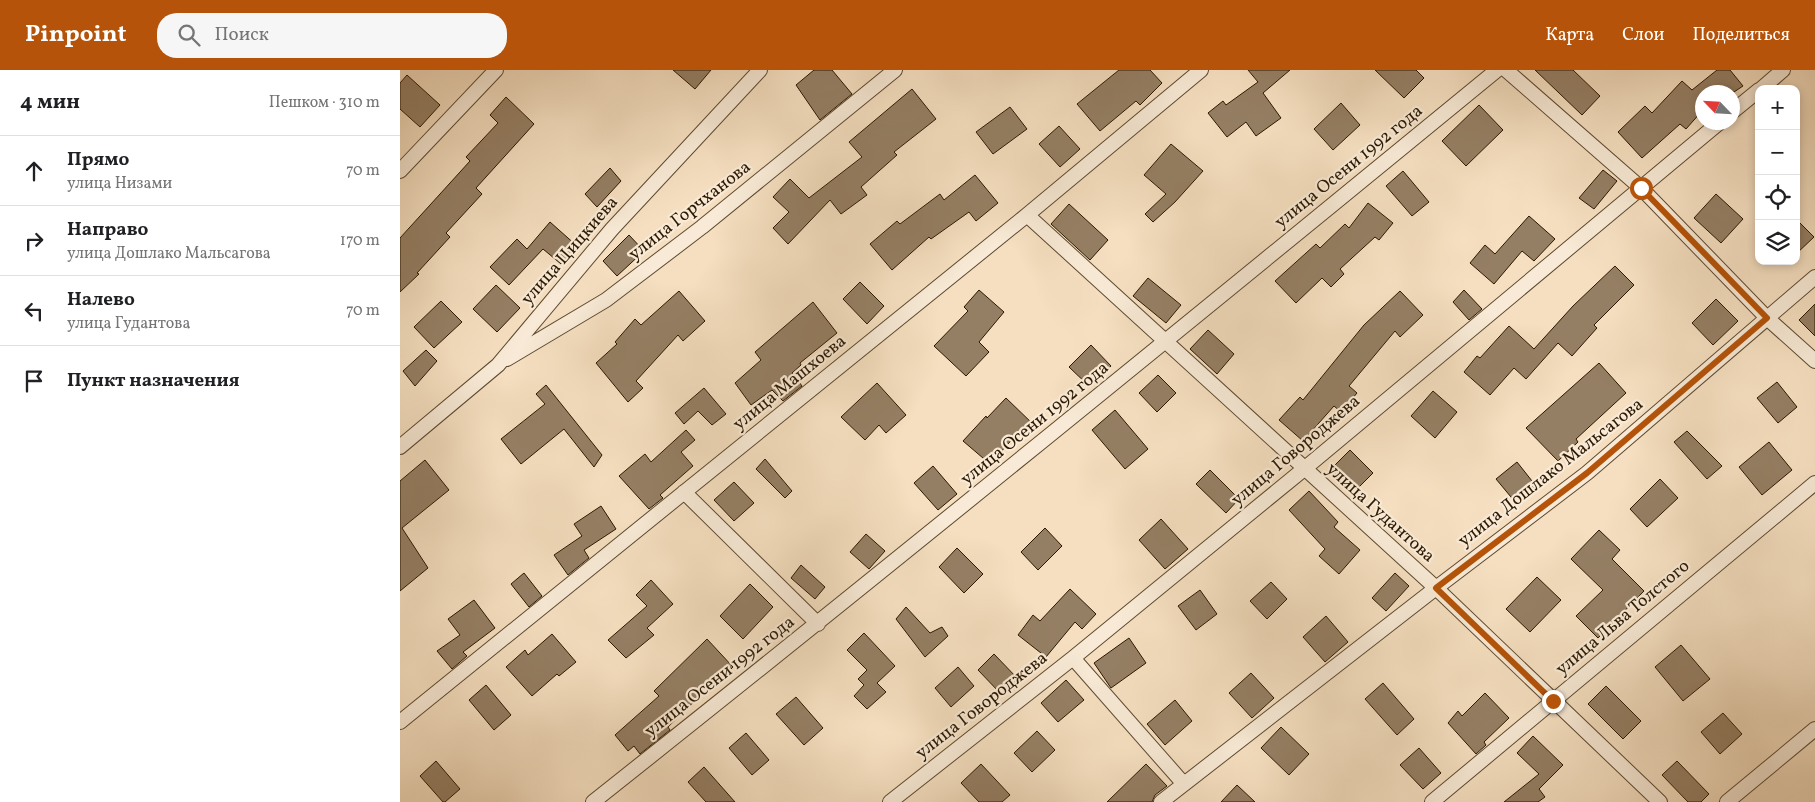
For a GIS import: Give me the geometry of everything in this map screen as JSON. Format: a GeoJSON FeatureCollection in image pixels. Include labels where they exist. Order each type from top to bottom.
{"type":"FeatureCollection","features":[{"type":"Feature","properties":{"kind":"street"},"geometry":{"type":"LineString","coordinates":[[400,171],[496,70]]}},
{"type":"Feature","properties":{"kind":"street","name":"улица Цицкиева"},"geometry":{"type":"LineString","coordinates":[[400,447],[498,365],[612,229],[760,70]]}},
{"type":"Feature","properties":{"kind":"street","name":"улица Горчханова"},"geometry":{"type":"LineString","coordinates":[[498,365],[606,300],[702,227],[895,70]]}},
{"type":"Feature","properties":{"kind":"street","name":"улица Машхоева"},"geometry":{"type":"LineString","coordinates":[[400,722],[1027,216],[1201,70]]}},
{"type":"Feature","properties":{"kind":"street","name":"улица Осени 1992 года"},"geometry":{"type":"LineString","coordinates":[[593,802],[818,624],[1497,70]]}},
{"type":"Feature","properties":{"kind":"street"},"geometry":{"type":"LineString","coordinates":[[1506,70],[1641,188],[1767,318],[1815,361]]}},
{"type":"Feature","properties":{"kind":"street"},"geometry":{"type":"LineString","coordinates":[[1766,85],[1783,70]]}},
{"type":"Feature","properties":{"kind":"street"},"geometry":{"type":"LineString","coordinates":[[1740,106],[1755,94]]}},
{"type":"Feature","properties":{"kind":"street","name":"улица Говороджева"},"geometry":{"type":"LineString","coordinates":[[890,802],[1073,658],[1304,469],[1710,130]]}},
{"type":"Feature","properties":{"kind":"street","name":"улица Гудантова"},"geometry":{"type":"LineString","coordinates":[[1027,216],[1436,588],[1660,802]]}},
{"type":"Feature","properties":{"kind":"street","name":"улица Дошлако Мальсагова"},"geometry":{"type":"LineString","coordinates":[[1161,802],[1587,473],[1815,277]]}},
{"type":"Feature","properties":{"kind":"street","name":"улица Льва Толстого"},"geometry":{"type":"LineString","coordinates":[[1432,802],[1815,483]]}},
{"type":"Feature","properties":{"kind":"street"},"geometry":{"type":"LineString","coordinates":[[684,492],[818,624]]}},
{"type":"Feature","properties":{"kind":"street"},"geometry":{"type":"LineString","coordinates":[[1073,658],[1184,783]]}},
{"type":"Feature","properties":{"kind":"street"},"geometry":{"type":"LineString","coordinates":[[1728,802],[1815,729]]}},
{"type":"Feature","properties":{"kind":"building"},"geometry":{"type":"Polygon","coordinates":[[[673,70],[711,70],[695,89],[673,70]]]}},
{"type":"Feature","properties":{"kind":"building"},"geometry":{"type":"Polygon","coordinates":[[[814,70],[832,70],[852,94],[820,120],[796,85],[814,70]]]}},
{"type":"Feature","properties":{"kind":"building"},"geometry":{"type":"Polygon","coordinates":[[[1119,70],[1150,70],[1162,83],[1140,105],[1136,101],[1100,131],[1077,104],[1119,70]]]}},
{"type":"Feature","properties":{"kind":"building"},"geometry":{"type":"Polygon","coordinates":[[[1248,70],[1290,70],[1263,93],[1281,118],[1256,136],[1246,122],[1227,137],[1208,113],[1223,101],[1226,105],[1258,82],[1248,70]]]}},
{"type":"Feature","properties":{"kind":"building"},"geometry":{"type":"Polygon","coordinates":[[[1375,70],[1416,70],[1424,78],[1404,98],[1375,70]]]}},
{"type":"Feature","properties":{"kind":"building"},"geometry":{"type":"Polygon","coordinates":[[[1535,70],[1573,70],[1600,96],[1582,115],[1535,70]]]}},
{"type":"Feature","properties":{"kind":"building"},"geometry":{"type":"Polygon","coordinates":[[[1717,70],[1730,70],[1743,86],[1740,88],[1740,85],[1698,85],[1717,70]]]}},
{"type":"Feature","properties":{"kind":"building"},"geometry":{"type":"Polygon","coordinates":[[[407,75],[440,105],[420,127],[400,109],[400,83],[407,75]]]}},
{"type":"Feature","properties":{"kind":"building"},"geometry":{"type":"Polygon","coordinates":[[[1682,81],[1692,90],[1695,88],[1695,119],[1686,129],[1680,124],[1642,158],[1618,132],[1645,106],[1652,113],[1682,81]]]}},
{"type":"Feature","properties":{"kind":"building"},"geometry":{"type":"Polygon","coordinates":[[[912,89],[936,119],[894,152],[897,155],[861,187],[867,195],[841,214],[830,200],[788,244],[773,228],[789,212],[773,197],[790,179],[809,198],[862,157],[849,142],[912,89]]]}},
{"type":"Feature","properties":{"kind":"building"},"geometry":{"type":"Polygon","coordinates":[[[506,97],[534,124],[476,188],[482,194],[446,233],[450,237],[417,273],[419,274],[400,292],[400,238],[470,161],[466,157],[498,123],[490,115],[506,97]]]}},
{"type":"Feature","properties":{"kind":"building"},"geometry":{"type":"Polygon","coordinates":[[[1341,103],[1360,125],[1333,150],[1314,129],[1341,103]]]}},
{"type":"Feature","properties":{"kind":"building"},"geometry":{"type":"Polygon","coordinates":[[[1479,105],[1503,130],[1466,166],[1442,141],[1479,105]]]}},
{"type":"Feature","properties":{"kind":"building"},"geometry":{"type":"Polygon","coordinates":[[[1010,107],[1027,129],[993,154],[976,132],[1010,107]]]}},
{"type":"Feature","properties":{"kind":"building"},"geometry":{"type":"Polygon","coordinates":[[[1059,126],[1080,149],[1060,167],[1039,144],[1059,126]]]}},
{"type":"Feature","properties":{"kind":"building"},"geometry":{"type":"Polygon","coordinates":[[[1171,144],[1203,171],[1175,202],[1153,222],[1145,214],[1166,194],[1144,175],[1171,144]]]}},
{"type":"Feature","properties":{"kind":"building"},"geometry":{"type":"Polygon","coordinates":[[[610,168],[621,181],[597,207],[585,194],[610,168]]]}},
{"type":"Feature","properties":{"kind":"building"},"geometry":{"type":"Polygon","coordinates":[[[1603,170],[1617,181],[1594,209],[1579,198],[1603,170]]]}},
{"type":"Feature","properties":{"kind":"building"},"geometry":{"type":"Polygon","coordinates":[[[1403,171],[1429,202],[1412,216],[1386,186],[1403,171]]]}},
{"type":"Feature","properties":{"kind":"building"},"geometry":{"type":"Polygon","coordinates":[[[975,175],[998,203],[976,221],[969,212],[931,239],[929,237],[892,270],[870,244],[897,221],[900,224],[940,194],[944,200],[975,175]]]}},
{"type":"Feature","properties":{"kind":"building"},"geometry":{"type":"Polygon","coordinates":[[[1716,194],[1743,219],[1721,243],[1694,218],[1716,194]]]}},
{"type":"Feature","properties":{"kind":"building"},"geometry":{"type":"Polygon","coordinates":[[[1368,203],[1393,223],[1379,240],[1375,237],[1340,269],[1344,274],[1331,287],[1322,278],[1296,303],[1275,281],[1316,244],[1320,248],[1345,224],[1349,228],[1368,203]]]}},
{"type":"Feature","properties":{"kind":"building"},"geometry":{"type":"Polygon","coordinates":[[[1069,204],[1108,240],[1090,260],[1051,224],[1069,204]]]}},
{"type":"Feature","properties":{"kind":"building"},"geometry":{"type":"Polygon","coordinates":[[[1529,216],[1555,239],[1534,261],[1522,251],[1494,284],[1470,263],[1485,245],[1495,254],[1529,216]]]}},
{"type":"Feature","properties":{"kind":"building"},"geometry":{"type":"Polygon","coordinates":[[[550,222],[577,246],[561,264],[543,249],[509,285],[490,267],[517,239],[527,249],[550,222]]]}},
{"type":"Feature","properties":{"kind":"building"},"geometry":{"type":"Polygon","coordinates":[[[1800,223],[1814,237],[1800,250],[1800,223]]]}},
{"type":"Feature","properties":{"kind":"building"},"geometry":{"type":"Polygon","coordinates":[[[629,235],[644,251],[617,276],[603,261],[629,235]]]}},
{"type":"Feature","properties":{"kind":"building"},"geometry":{"type":"Polygon","coordinates":[[[1615,266],[1634,285],[1594,325],[1597,328],[1572,356],[1558,343],[1526,379],[1514,368],[1490,395],[1464,372],[1477,356],[1480,358],[1509,326],[1534,349],[1573,306],[1615,266]]]}},
{"type":"Feature","properties":{"kind":"building"},"geometry":{"type":"Polygon","coordinates":[[[1148,278],[1181,305],[1166,323],[1133,296],[1148,278]]]}},
{"type":"Feature","properties":{"kind":"building"},"geometry":{"type":"Polygon","coordinates":[[[860,282],[884,306],[867,324],[843,299],[860,282]]]}},
{"type":"Feature","properties":{"kind":"building"},"geometry":{"type":"Polygon","coordinates":[[[496,285],[520,308],[497,332],[473,309],[496,285]]]}},
{"type":"Feature","properties":{"kind":"building"},"geometry":{"type":"Polygon","coordinates":[[[979,290],[1004,312],[979,342],[989,352],[966,376],[934,346],[968,311],[964,307],[979,290]]]}},
{"type":"Feature","properties":{"kind":"building"},"geometry":{"type":"Polygon","coordinates":[[[1464,290],[1482,309],[1469,320],[1453,302],[1464,290]]]}},
{"type":"Feature","properties":{"kind":"building"},"geometry":{"type":"Polygon","coordinates":[[[679,291],[705,321],[683,341],[678,335],[636,381],[643,388],[628,402],[596,363],[617,344],[615,342],[635,319],[641,325],[679,291]]]}},
{"type":"Feature","properties":{"kind":"building"},"geometry":{"type":"Polygon","coordinates":[[[1400,291],[1423,315],[1400,337],[1395,331],[1349,386],[1357,393],[1341,412],[1334,406],[1303,441],[1279,420],[1300,397],[1303,400],[1364,325],[1400,291]]]}},
{"type":"Feature","properties":{"kind":"building"},"geometry":{"type":"Polygon","coordinates":[[[1716,299],[1738,321],[1713,345],[1692,323],[1716,299]]]}},
{"type":"Feature","properties":{"kind":"building"},"geometry":{"type":"Polygon","coordinates":[[[441,301],[462,322],[434,348],[414,327],[441,301]]]}},
{"type":"Feature","properties":{"kind":"building"},"geometry":{"type":"Polygon","coordinates":[[[813,302],[837,333],[800,363],[801,365],[792,373],[802,386],[783,401],[772,390],[751,405],[735,383],[761,360],[755,352],[813,302]]]}},
{"type":"Feature","properties":{"kind":"building"},"geometry":{"type":"Polygon","coordinates":[[[1815,304],[1815,336],[1799,320],[1815,304]]]}},
{"type":"Feature","properties":{"kind":"building"},"geometry":{"type":"Polygon","coordinates":[[[1208,330],[1234,354],[1217,374],[1190,349],[1208,330]]]}},
{"type":"Feature","properties":{"kind":"building"},"geometry":{"type":"Polygon","coordinates":[[[1091,345],[1111,366],[1090,387],[1069,367],[1091,345]]]}},
{"type":"Feature","properties":{"kind":"building"},"geometry":{"type":"Polygon","coordinates":[[[426,350],[437,361],[415,386],[403,371],[426,350]]]}},
{"type":"Feature","properties":{"kind":"building"},"geometry":{"type":"Polygon","coordinates":[[[1599,363],[1626,393],[1576,439],[1578,442],[1558,461],[1526,428],[1599,363]]]}},
{"type":"Feature","properties":{"kind":"building"},"geometry":{"type":"Polygon","coordinates":[[[1158,375],[1176,393],[1157,412],[1139,393],[1158,375]]]}},
{"type":"Feature","properties":{"kind":"building"},"geometry":{"type":"Polygon","coordinates":[[[1777,382],[1797,407],[1778,423],[1757,398],[1777,382]]]}},
{"type":"Feature","properties":{"kind":"building"},"geometry":{"type":"Polygon","coordinates":[[[877,383],[906,415],[886,433],[879,425],[865,440],[841,417],[877,383]]]}},
{"type":"Feature","properties":{"kind":"building"},"geometry":{"type":"Polygon","coordinates":[[[546,385],[602,455],[594,467],[564,429],[521,464],[501,439],[545,404],[536,394],[546,385]]]}},
{"type":"Feature","properties":{"kind":"building"},"geometry":{"type":"Polygon","coordinates":[[[704,388],[726,414],[712,425],[698,411],[684,424],[675,413],[704,388]]]}},
{"type":"Feature","properties":{"kind":"building"},"geometry":{"type":"Polygon","coordinates":[[[1433,391],[1457,412],[1435,438],[1411,416],[1433,391]]]}},
{"type":"Feature","properties":{"kind":"building"},"geometry":{"type":"Polygon","coordinates":[[[1006,398],[1035,426],[1021,440],[1016,435],[990,464],[963,441],[1006,398]]]}},
{"type":"Feature","properties":{"kind":"building"},"geometry":{"type":"Polygon","coordinates":[[[1115,410],[1148,449],[1125,469],[1092,430],[1115,410]]]}},
{"type":"Feature","properties":{"kind":"building"},"geometry":{"type":"Polygon","coordinates":[[[686,430],[695,440],[681,452],[693,466],[660,495],[663,498],[649,509],[619,476],[645,454],[651,462],[686,430]]]}},
{"type":"Feature","properties":{"kind":"building"},"geometry":{"type":"Polygon","coordinates":[[[1687,431],[1722,466],[1707,479],[1674,442],[1687,431]]]}},
{"type":"Feature","properties":{"kind":"building"},"geometry":{"type":"Polygon","coordinates":[[[1769,442],[1792,470],[1762,495],[1739,467],[1769,442]]]}},
{"type":"Feature","properties":{"kind":"building"},"geometry":{"type":"Polygon","coordinates":[[[1350,450],[1373,473],[1354,492],[1331,469],[1350,450]]]}},
{"type":"Feature","properties":{"kind":"building"},"geometry":{"type":"Polygon","coordinates":[[[765,459],[792,491],[785,498],[756,469],[765,459]]]}},
{"type":"Feature","properties":{"kind":"building"},"geometry":{"type":"Polygon","coordinates":[[[425,460],[449,490],[402,528],[428,568],[400,591],[400,481],[425,460]]]}},
{"type":"Feature","properties":{"kind":"building"},"geometry":{"type":"Polygon","coordinates":[[[1517,462],[1536,486],[1516,503],[1496,479],[1517,462]]]}},
{"type":"Feature","properties":{"kind":"building"},"geometry":{"type":"Polygon","coordinates":[[[933,466],[957,494],[938,510],[914,483],[933,466]]]}},
{"type":"Feature","properties":{"kind":"building"},"geometry":{"type":"Polygon","coordinates":[[[1210,470],[1239,499],[1226,513],[1196,484],[1210,470]]]}},
{"type":"Feature","properties":{"kind":"building"},"geometry":{"type":"Polygon","coordinates":[[[1660,479],[1678,498],[1647,527],[1630,509],[1660,479]]]}},
{"type":"Feature","properties":{"kind":"building"},"geometry":{"type":"Polygon","coordinates":[[[734,482],[754,503],[734,521],[714,500],[734,482]]]}},
{"type":"Feature","properties":{"kind":"building"},"geometry":{"type":"Polygon","coordinates":[[[1309,491],[1338,522],[1334,527],[1360,550],[1339,574],[1319,556],[1325,549],[1289,510],[1309,491]]]}},
{"type":"Feature","properties":{"kind":"building"},"geometry":{"type":"Polygon","coordinates":[[[601,506],[616,529],[584,550],[589,558],[568,575],[554,555],[582,536],[574,524],[601,506]]]}},
{"type":"Feature","properties":{"kind":"building"},"geometry":{"type":"Polygon","coordinates":[[[1161,519],[1188,549],[1165,569],[1139,540],[1161,519]]]}},
{"type":"Feature","properties":{"kind":"building"},"geometry":{"type":"Polygon","coordinates":[[[1045,528],[1062,546],[1038,570],[1021,552],[1045,528]]]}},
{"type":"Feature","properties":{"kind":"building"},"geometry":{"type":"Polygon","coordinates":[[[1599,530],[1620,550],[1612,559],[1644,591],[1598,638],[1576,616],[1603,590],[1571,559],[1599,530]]]}},
{"type":"Feature","properties":{"kind":"building"},"geometry":{"type":"Polygon","coordinates":[[[866,534],[885,551],[869,569],[850,552],[866,534]]]}},
{"type":"Feature","properties":{"kind":"building"},"geometry":{"type":"Polygon","coordinates":[[[957,548],[983,574],[964,593],[939,567],[957,548]]]}},
{"type":"Feature","properties":{"kind":"building"},"geometry":{"type":"Polygon","coordinates":[[[801,565],[825,587],[815,599],[791,578],[801,565]]]}},
{"type":"Feature","properties":{"kind":"building"},"geometry":{"type":"Polygon","coordinates":[[[524,573],[542,596],[529,607],[511,584],[524,573]]]}},
{"type":"Feature","properties":{"kind":"building"},"geometry":{"type":"Polygon","coordinates":[[[1395,573],[1409,586],[1386,611],[1372,598],[1395,573]]]}},
{"type":"Feature","properties":{"kind":"building"},"geometry":{"type":"Polygon","coordinates":[[[1537,577],[1561,600],[1530,632],[1506,609],[1537,577]]]}},
{"type":"Feature","properties":{"kind":"building"},"geometry":{"type":"Polygon","coordinates":[[[651,580],[673,604],[647,628],[654,635],[626,658],[608,640],[647,606],[636,595],[651,580]]]}},
{"type":"Feature","properties":{"kind":"building"},"geometry":{"type":"Polygon","coordinates":[[[1271,582],[1287,599],[1267,619],[1250,601],[1271,582]]]}},
{"type":"Feature","properties":{"kind":"building"},"geometry":{"type":"Polygon","coordinates":[[[750,584],[773,607],[743,639],[720,616],[750,584]]]}},
{"type":"Feature","properties":{"kind":"building"},"geometry":{"type":"Polygon","coordinates":[[[1070,589],[1096,614],[1082,629],[1075,622],[1046,657],[1018,635],[1033,615],[1040,621],[1070,589]]]}},
{"type":"Feature","properties":{"kind":"building"},"geometry":{"type":"Polygon","coordinates":[[[1200,590],[1217,614],[1196,630],[1178,606],[1200,590]]]}},
{"type":"Feature","properties":{"kind":"building"},"geometry":{"type":"Polygon","coordinates":[[[474,600],[495,628],[463,652],[467,656],[452,669],[437,651],[460,635],[448,619],[474,600]]]}},
{"type":"Feature","properties":{"kind":"building"},"geometry":{"type":"Polygon","coordinates":[[[906,607],[930,633],[942,627],[948,636],[925,657],[896,619],[906,607]]]}},
{"type":"Feature","properties":{"kind":"building"},"geometry":{"type":"Polygon","coordinates":[[[1326,616],[1348,642],[1325,662],[1303,637],[1326,616]]]}},
{"type":"Feature","properties":{"kind":"building"},"geometry":{"type":"Polygon","coordinates":[[[864,633],[895,666],[877,683],[886,692],[867,709],[854,696],[864,685],[858,679],[867,670],[847,650],[864,633]]]}},
{"type":"Feature","properties":{"kind":"building"},"geometry":{"type":"Polygon","coordinates":[[[552,634],[576,662],[559,676],[557,674],[532,696],[506,667],[525,650],[528,655],[552,634]]]}},
{"type":"Feature","properties":{"kind":"building"},"geometry":{"type":"Polygon","coordinates":[[[1129,638],[1146,663],[1111,688],[1094,663],[1129,638]]]}},
{"type":"Feature","properties":{"kind":"building"},"geometry":{"type":"Polygon","coordinates":[[[707,639],[733,667],[715,685],[713,683],[668,727],[670,730],[640,754],[634,746],[628,751],[615,735],[659,696],[654,691],[707,639]]]}},
{"type":"Feature","properties":{"kind":"building"},"geometry":{"type":"Polygon","coordinates":[[[1681,645],[1710,679],[1683,701],[1655,667],[1681,645]]]}},
{"type":"Feature","properties":{"kind":"building"},"geometry":{"type":"Polygon","coordinates":[[[994,654],[1018,679],[1001,694],[978,670],[994,654]]]}},
{"type":"Feature","properties":{"kind":"building"},"geometry":{"type":"Polygon","coordinates":[[[958,667],[974,686],[951,707],[935,688],[958,667]]]}},
{"type":"Feature","properties":{"kind":"building"},"geometry":{"type":"Polygon","coordinates":[[[1251,673],[1274,698],[1252,718],[1229,693],[1251,673]]]}},
{"type":"Feature","properties":{"kind":"building"},"geometry":{"type":"Polygon","coordinates":[[[1066,680],[1084,700],[1058,722],[1041,703],[1066,680]]]}},
{"type":"Feature","properties":{"kind":"building"},"geometry":{"type":"Polygon","coordinates":[[[1383,683],[1414,719],[1397,735],[1365,699],[1383,683]]]}},
{"type":"Feature","properties":{"kind":"building"},"geometry":{"type":"Polygon","coordinates":[[[486,685],[511,715],[494,730],[469,700],[486,685]]]}},
{"type":"Feature","properties":{"kind":"building"},"geometry":{"type":"Polygon","coordinates":[[[1606,686],[1641,721],[1623,739],[1588,704],[1606,686]]]}},
{"type":"Feature","properties":{"kind":"building"},"geometry":{"type":"Polygon","coordinates":[[[1485,693],[1509,718],[1484,742],[1486,745],[1476,754],[1448,723],[1458,711],[1462,716],[1485,693]]]}},
{"type":"Feature","properties":{"kind":"building"},"geometry":{"type":"Polygon","coordinates":[[[796,697],[823,728],[804,745],[776,714],[796,697]]]}},
{"type":"Feature","properties":{"kind":"building"},"geometry":{"type":"Polygon","coordinates":[[[1175,700],[1192,721],[1165,745],[1147,724],[1175,700]]]}},
{"type":"Feature","properties":{"kind":"building"},"geometry":{"type":"Polygon","coordinates":[[[1723,713],[1742,734],[1720,754],[1701,732],[1723,713]]]}},
{"type":"Feature","properties":{"kind":"building"},"geometry":{"type":"Polygon","coordinates":[[[1281,727],[1309,754],[1289,775],[1261,748],[1281,727]]]}},
{"type":"Feature","properties":{"kind":"building"},"geometry":{"type":"Polygon","coordinates":[[[1037,731],[1055,750],[1032,772],[1014,753],[1037,731]]]}},
{"type":"Feature","properties":{"kind":"building"},"geometry":{"type":"Polygon","coordinates":[[[746,733],[769,760],[752,775],[729,748],[746,733]]]}},
{"type":"Feature","properties":{"kind":"building"},"geometry":{"type":"Polygon","coordinates":[[[1533,736],[1563,765],[1539,789],[1545,797],[1538,802],[1504,802],[1539,774],[1517,753],[1533,736]]]}},
{"type":"Feature","properties":{"kind":"building"},"geometry":{"type":"Polygon","coordinates":[[[1419,748],[1441,773],[1423,789],[1400,765],[1419,748]]]}},
{"type":"Feature","properties":{"kind":"building"},"geometry":{"type":"Polygon","coordinates":[[[436,761],[460,789],[445,802],[420,776],[436,761]]]}},
{"type":"Feature","properties":{"kind":"building"},"geometry":{"type":"Polygon","coordinates":[[[1677,761],[1709,794],[1701,802],[1688,802],[1662,775],[1677,761]]]}},
{"type":"Feature","properties":{"kind":"building"},"geometry":{"type":"Polygon","coordinates":[[[981,764],[1010,795],[1002,802],[979,802],[961,783],[981,764]]]}},
{"type":"Feature","properties":{"kind":"building"},"geometry":{"type":"Polygon","coordinates":[[[1146,764],[1167,786],[1155,795],[1152,802],[1107,802],[1146,764]]]}},
{"type":"Feature","properties":{"kind":"building"},"geometry":{"type":"Polygon","coordinates":[[[704,767],[735,802],[706,802],[688,782],[704,767]]]}},
{"type":"Feature","properties":{"kind":"building"},"geometry":{"type":"Polygon","coordinates":[[[1237,785],[1255,802],[1221,802],[1237,785]]]}},
{"type":"Feature","properties":{"kind":"route"},"geometry":{"type":"LineString","coordinates":[[1553,701],[1436,588],[1587,473],[1767,318],[1641,188]]}}]}
